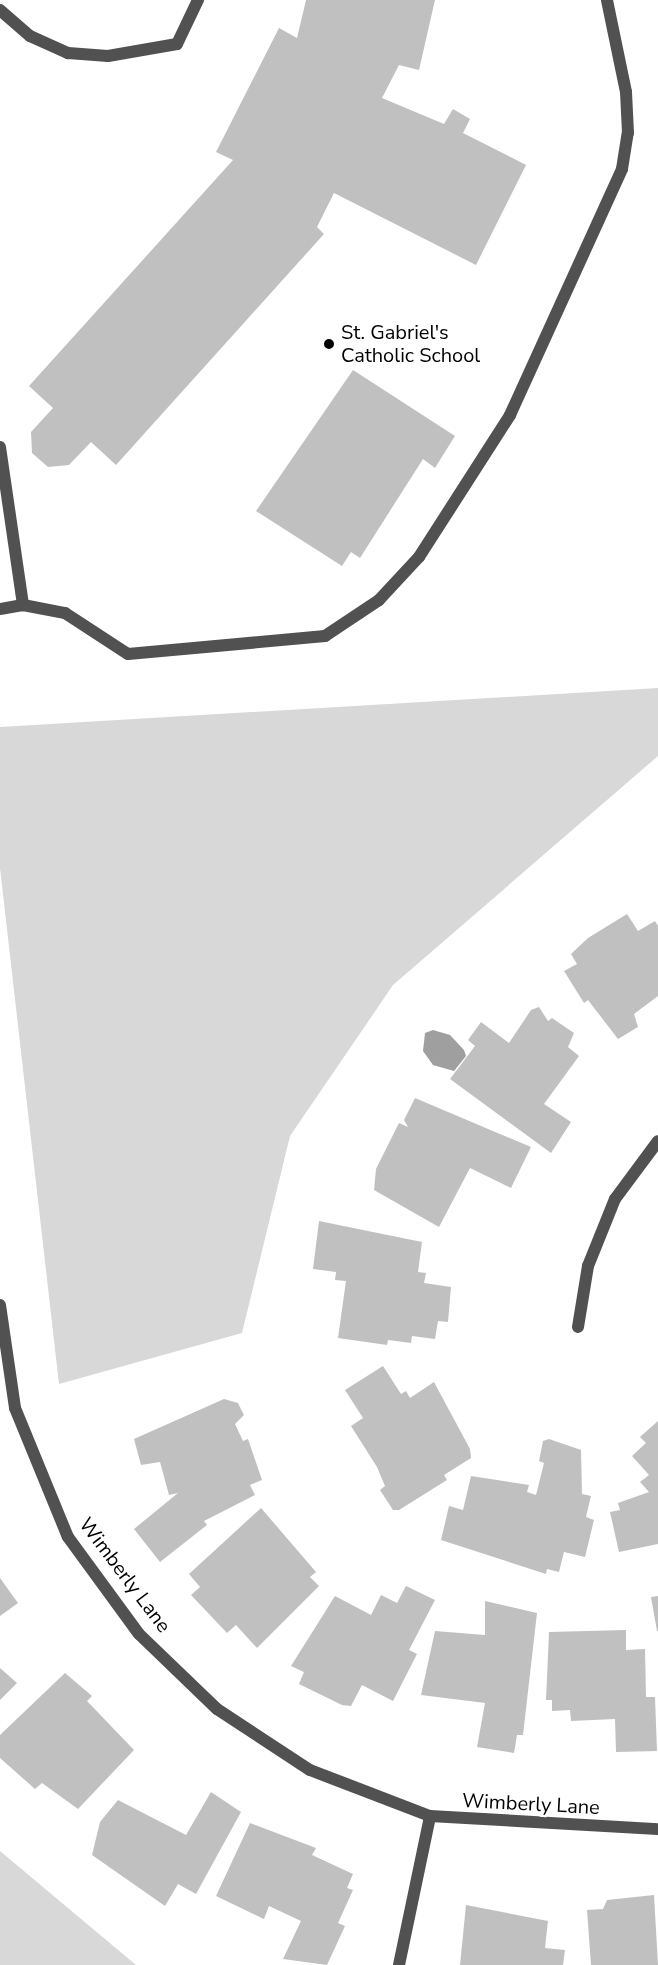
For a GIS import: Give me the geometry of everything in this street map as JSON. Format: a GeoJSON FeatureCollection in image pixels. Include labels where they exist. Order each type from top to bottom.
{"type":"FeatureCollection","features":[{"type":"Feature","properties":{"kind":"street"},"geometry":{"type":"LineString","coordinates":[[0,10],[30,36],[68,53],[108,56],[177,44],[197,11],[198,0]]}},
{"type":"Feature","properties":{"kind":"street"},"geometry":{"type":"LineString","coordinates":[[0,609],[23,605],[65,613],[129,654],[325,636],[379,600],[419,557],[510,416],[622,169],[628,133],[626,92],[607,0]]}},
{"type":"Feature","properties":{"kind":"street"},"geometry":{"type":"LineString","coordinates":[[0,447],[23,605]]}},
{"type":"Feature","properties":{"kind":"street"},"geometry":{"type":"LineString","coordinates":[[578,1327],[588,1266],[615,1199],[658,1141]]}},
{"type":"Feature","properties":{"kind":"street","name":"Wimberly Lane"},"geometry":{"type":"LineString","coordinates":[[0,1305],[15,1408],[31,1457],[68,1537],[139,1634],[218,1709],[310,1770],[430,1816],[658,1829]]}},
{"type":"Feature","properties":{"kind":"street"},"geometry":{"type":"LineString","coordinates":[[399,1965],[430,1816]]}},
{"type":"Feature","properties":{"kind":"shaded area"},"geometry":{"type":"Polygon","coordinates":[[[658,688],[658,756],[393,985],[290,1136],[242,1333],[59,1384],[0,868],[0,727],[658,688]]]}},
{"type":"Feature","properties":{"kind":"shaded area"},"geometry":{"type":"Polygon","coordinates":[[[433,1030],[450,1035],[464,1050],[466,1056],[454,1071],[433,1065],[423,1051],[425,1033],[433,1030]]]}},
{"type":"Feature","properties":{"kind":"shaded area"},"geometry":{"type":"Polygon","coordinates":[[[0,1851],[136,1965],[0,1965],[0,1851]]]}},
{"type":"Feature","properties":{"kind":"building"},"geometry":{"type":"Polygon","coordinates":[[[306,0],[435,0],[419,70],[399,65],[382,98],[444,124],[453,109],[470,119],[463,133],[526,165],[476,265],[334,193],[317,227],[324,234],[116,465],[91,442],[69,465],[48,467],[32,453],[31,432],[53,408],[29,386],[233,160],[216,152],[279,28],[297,38],[306,0]]]}},
{"type":"Feature","properties":{"kind":"building"},"geometry":{"type":"Polygon","coordinates":[[[353,370],[455,436],[435,468],[423,459],[360,558],[351,552],[342,566],[256,511],[353,370]]]}},
{"type":"Feature","properties":{"kind":"building"},"geometry":{"type":"Polygon","coordinates":[[[627,914],[638,931],[655,921],[658,926],[658,996],[634,1014],[638,1027],[618,1039],[588,1000],[584,1003],[564,971],[577,964],[571,954],[588,938],[627,914]]]}},
{"type":"Feature","properties":{"kind":"building"},"geometry":{"type":"Polygon","coordinates":[[[539,1007],[548,1021],[552,1018],[574,1033],[568,1047],[579,1056],[544,1104],[571,1122],[551,1153],[450,1079],[475,1046],[468,1040],[481,1022],[509,1043],[531,1010],[539,1007]]]}},
{"type":"Feature","properties":{"kind":"building"},"geometry":{"type":"Polygon","coordinates":[[[415,1098],[531,1147],[511,1188],[470,1168],[439,1227],[374,1190],[376,1169],[399,1123],[408,1127],[404,1120],[415,1098]]]}},
{"type":"Feature","properties":{"kind":"building"},"geometry":{"type":"Polygon","coordinates":[[[319,1221],[422,1242],[418,1272],[426,1273],[424,1283],[451,1287],[448,1322],[438,1321],[435,1339],[412,1336],[411,1343],[388,1340],[387,1345],[338,1338],[346,1281],[335,1280],[336,1272],[313,1269],[319,1221]]]}},
{"type":"Feature","properties":{"kind":"building"},"geometry":{"type":"Polygon","coordinates":[[[383,1366],[401,1394],[406,1391],[410,1398],[434,1382],[470,1449],[471,1458],[444,1475],[447,1480],[399,1510],[393,1510],[380,1490],[385,1486],[377,1467],[351,1426],[363,1418],[345,1390],[383,1366]]]}},
{"type":"Feature","properties":{"kind":"building"},"geometry":{"type":"Polygon","coordinates":[[[224,1399],[238,1403],[244,1415],[235,1424],[243,1441],[248,1439],[262,1480],[250,1485],[255,1495],[204,1521],[207,1525],[160,1562],[134,1529],[178,1493],[169,1495],[160,1462],[141,1465],[134,1439],[224,1399]]]}},
{"type":"Feature","properties":{"kind":"building"},"geometry":{"type":"Polygon","coordinates":[[[658,1421],[658,1544],[619,1552],[610,1512],[620,1510],[618,1503],[649,1492],[640,1482],[649,1475],[632,1456],[646,1443],[640,1437],[658,1421]]]}},
{"type":"Feature","properties":{"kind":"building"},"geometry":{"type":"Polygon","coordinates":[[[549,1439],[581,1450],[582,1494],[591,1496],[586,1517],[594,1520],[585,1557],[564,1552],[559,1572],[547,1569],[546,1574],[441,1540],[449,1506],[463,1510],[471,1476],[529,1485],[527,1492],[536,1495],[544,1463],[539,1461],[543,1441],[549,1439]]]}},
{"type":"Feature","properties":{"kind":"building"},"geometry":{"type":"Polygon","coordinates":[[[261,1508],[316,1572],[310,1577],[319,1586],[257,1648],[236,1625],[227,1633],[191,1595],[200,1587],[189,1574],[261,1508]]]}},
{"type":"Feature","properties":{"kind":"building"},"geometry":{"type":"Polygon","coordinates":[[[0,1578],[18,1603],[0,1616],[0,1578]]]}},
{"type":"Feature","properties":{"kind":"building"},"geometry":{"type":"Polygon","coordinates":[[[406,1586],[435,1600],[409,1650],[417,1654],[393,1701],[362,1685],[351,1706],[342,1705],[299,1684],[304,1672],[291,1666],[335,1596],[371,1615],[381,1595],[397,1603],[406,1586]]]}},
{"type":"Feature","properties":{"kind":"building"},"geometry":{"type":"Polygon","coordinates":[[[658,1596],[658,1631],[657,1631],[651,1597],[658,1596]]]}},
{"type":"Feature","properties":{"kind":"building"},"geometry":{"type":"Polygon","coordinates":[[[485,1601],[537,1613],[523,1735],[517,1735],[514,1753],[477,1747],[485,1703],[421,1695],[435,1631],[485,1635],[485,1601]]]}},
{"type":"Feature","properties":{"kind":"building"},"geometry":{"type":"Polygon","coordinates":[[[626,1630],[626,1650],[645,1649],[646,1697],[655,1697],[657,1751],[616,1752],[615,1719],[571,1721],[570,1710],[552,1711],[552,1700],[546,1700],[549,1632],[626,1630]]]}},
{"type":"Feature","properties":{"kind":"building"},"geometry":{"type":"Polygon","coordinates":[[[0,1668],[17,1683],[0,1700],[0,1668]]]}},
{"type":"Feature","properties":{"kind":"building"},"geometry":{"type":"Polygon","coordinates":[[[65,1673],[92,1696],[87,1701],[134,1750],[78,1809],[42,1783],[35,1789],[0,1758],[0,1735],[65,1673]]]}},
{"type":"Feature","properties":{"kind":"building"},"geometry":{"type":"Polygon","coordinates":[[[211,1792],[241,1812],[196,1894],[178,1884],[165,1906],[92,1855],[100,1822],[118,1800],[186,1835],[211,1792]]]}},
{"type":"Feature","properties":{"kind":"building"},"geometry":{"type":"Polygon","coordinates":[[[250,1823],[316,1848],[312,1855],[353,1874],[347,1888],[353,1890],[338,1923],[345,1926],[327,1965],[283,1959],[301,1921],[269,1906],[264,1919],[216,1896],[250,1823]]]}},
{"type":"Feature","properties":{"kind":"building"},"geometry":{"type":"Polygon","coordinates":[[[654,1895],[658,1965],[591,1965],[587,1910],[603,1909],[607,1900],[654,1895]]]}},
{"type":"Feature","properties":{"kind":"building"},"geometry":{"type":"Polygon","coordinates":[[[466,1905],[548,1921],[545,1948],[565,1950],[563,1965],[460,1965],[466,1905]]]}},
{"type":"Feature","properties":{"kind":"place","name":"St. Gabriel's Catholic School"},"geometry":{"type":"Point","coordinates":[329,344]}}]}
